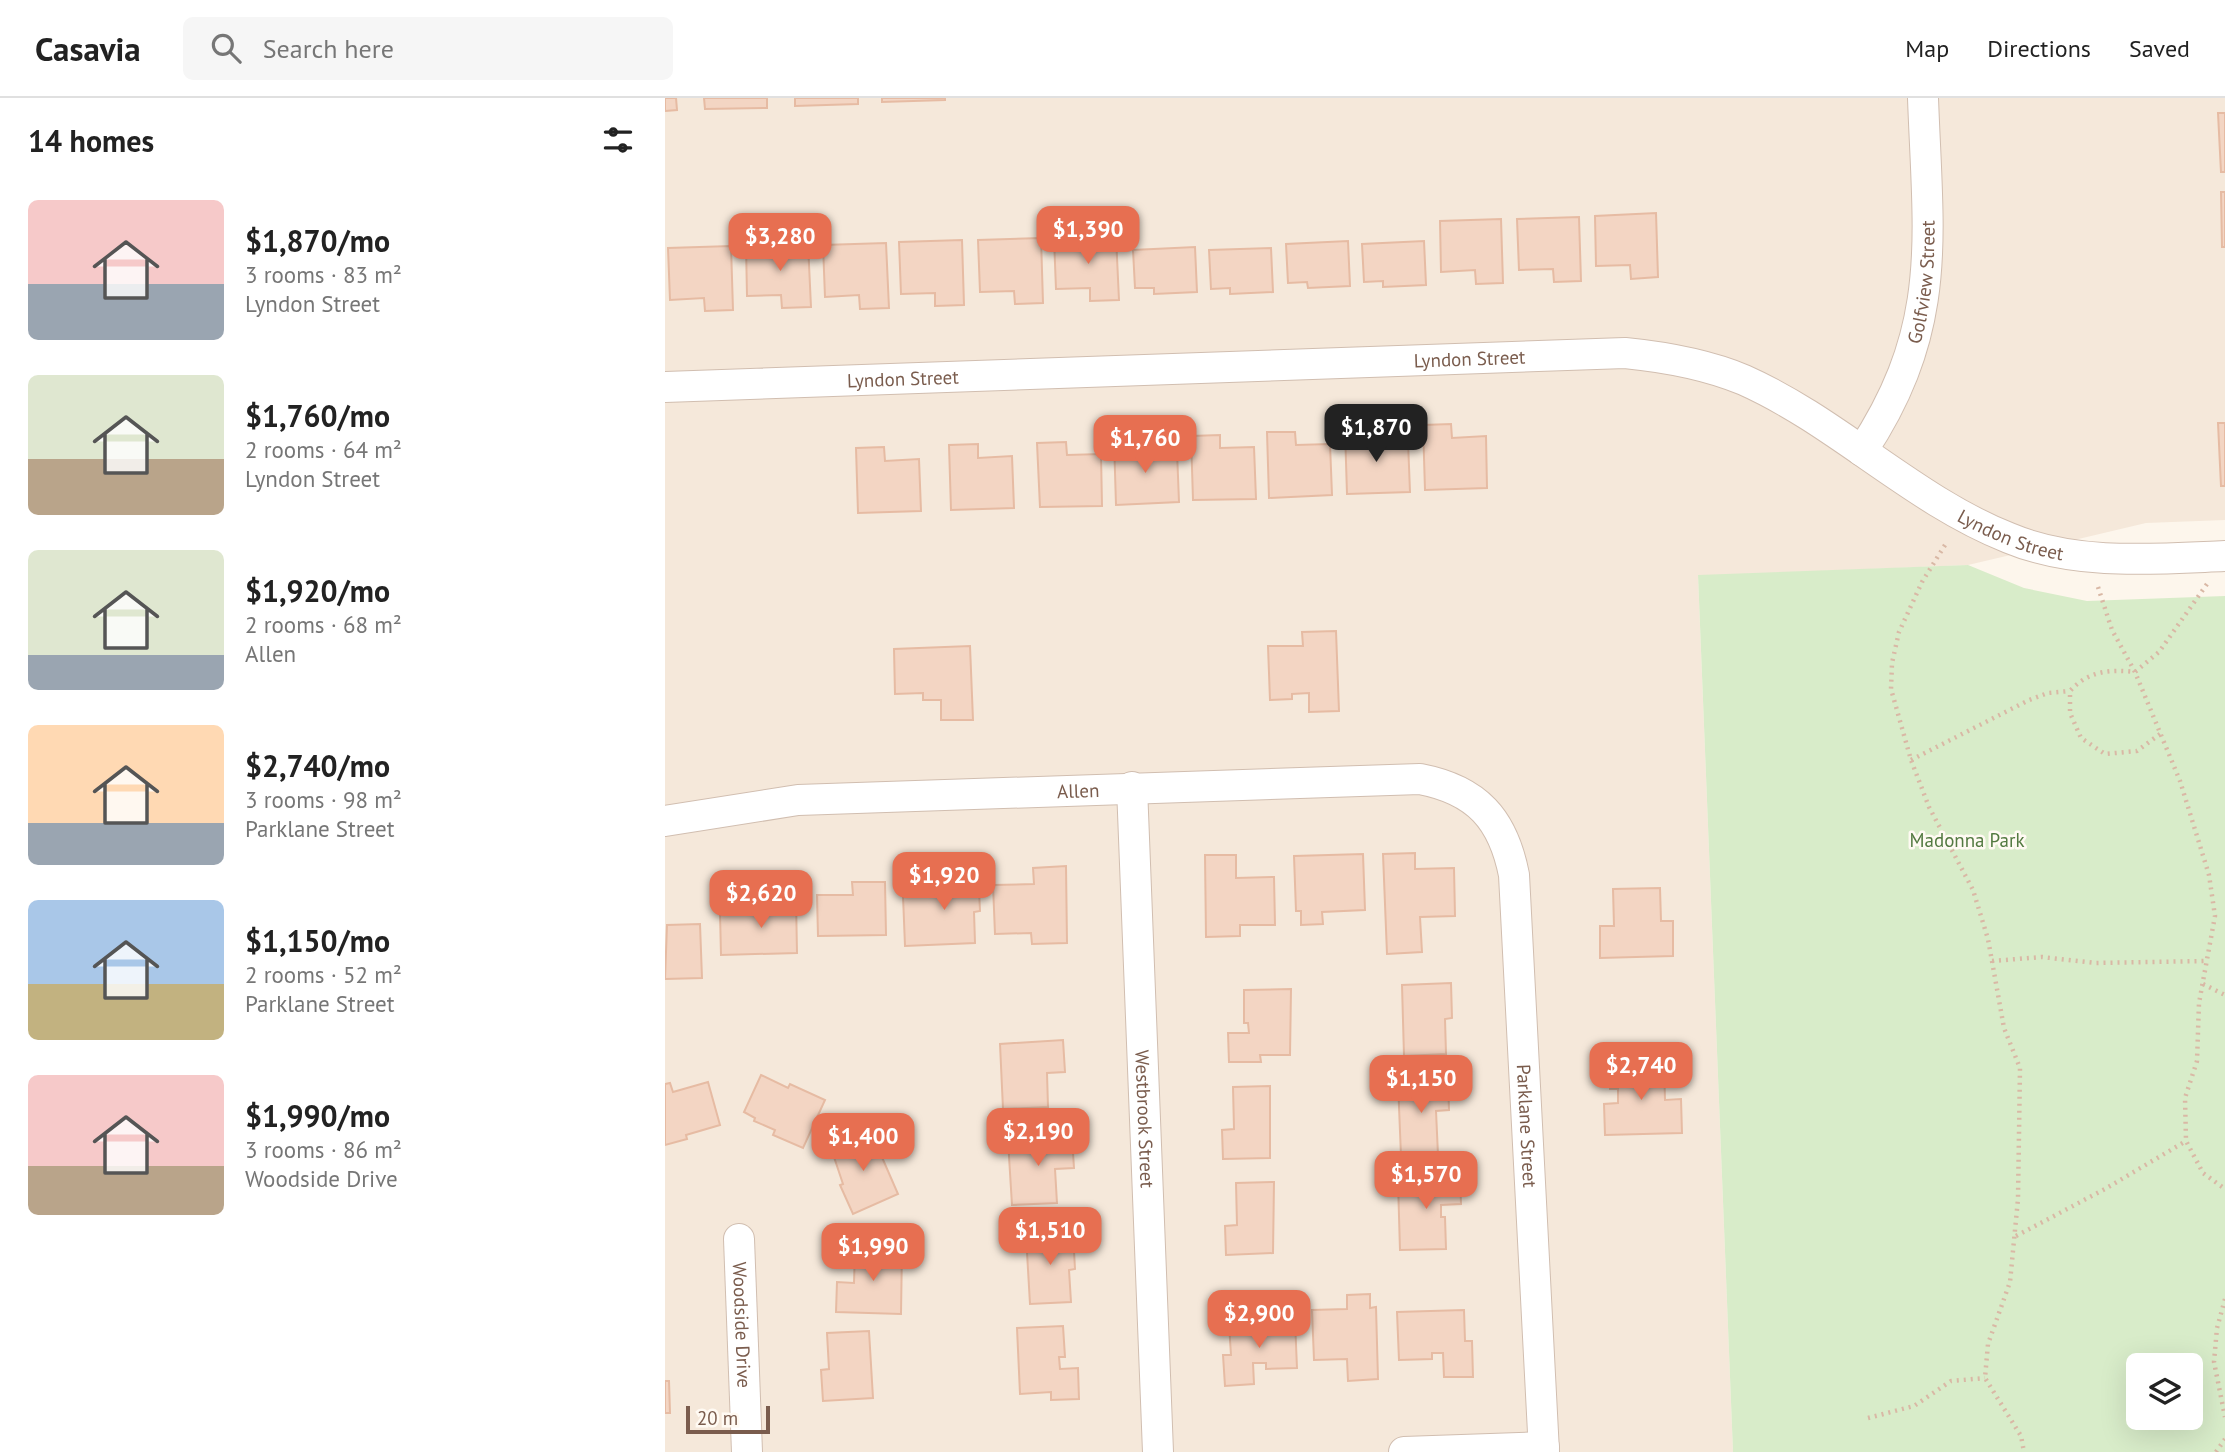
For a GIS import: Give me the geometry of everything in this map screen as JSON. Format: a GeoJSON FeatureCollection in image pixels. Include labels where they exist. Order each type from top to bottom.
{"type":"FeatureCollection","features":[{"type":"Feature","properties":{"kind":"street","name":"Golfview Street"},"geometry":{"type":"LineString","coordinates":[[1862,451],[1884,418],[1920,328],[1927,286],[1928,244],[1923,98]]}},
{"type":"Feature","properties":{"kind":"street","name":"Lyndon Street"},"geometry":{"type":"LineString","coordinates":[[665,387],[1625,353],[1690,362],[1742,379],[1778,397],[1958,514],[2010,539],[2059,554],[2141,558],[2225,556]]}},
{"type":"Feature","properties":{"kind":"street","name":"Allen"},"geometry":{"type":"LineString","coordinates":[[665,821],[798,800],[1420,779],[1443,784],[1464,793],[1484,809]]}},
{"type":"Feature","properties":{"kind":"street","name":"Westbrook Street"},"geometry":{"type":"LineString","coordinates":[[1132,788],[1158,1452]]}},
{"type":"Feature","properties":{"kind":"street","name":"Parklane Street"},"geometry":{"type":"LineString","coordinates":[[1484,809],[1509,846],[1514,876],[1544,1449]]}},
{"type":"Feature","properties":{"kind":"street","name":"Woodside Drive"},"geometry":{"type":"LineString","coordinates":[[739,1239],[747,1452]]}},
{"type":"Feature","properties":{"kind":"street"},"geometry":{"type":"LineString","coordinates":[[1404,1452],[1544,1449]]}},
{"type":"Feature","properties":{"kind":"path"},"geometry":{"type":"LineString","coordinates":[[1945,545],[1922,582],[1899,632],[1892,663],[1891,689],[1911,760],[1929,807],[1973,890],[1992,961],[2004,1028],[2019,1068],[2021,1117],[2015,1237],[2010,1282],[1988,1344],[1985,1378],[2021,1436],[2024,1452]]}},
{"type":"Feature","properties":{"kind":"path"},"geometry":{"type":"LineString","coordinates":[[2097,582],[2112,630],[2135,672],[2180,781],[2209,875],[2215,916],[2203,984],[2197,1061],[2185,1098],[2186,1141],[2203,1173],[2225,1189]]}},
{"type":"Feature","properties":{"kind":"path"},"geometry":{"type":"LineString","coordinates":[[2160,734],[2137,751],[2105,754],[2081,738],[2070,713],[2070,691],[2078,682],[2108,669],[2135,672],[2159,652],[2207,584]]}},
{"type":"Feature","properties":{"kind":"path"},"geometry":{"type":"LineString","coordinates":[[1911,760],[2029,700],[2048,693],[2070,691]]}},
{"type":"Feature","properties":{"kind":"path"},"geometry":{"type":"LineString","coordinates":[[1992,961],[2042,957],[2096,963],[2209,961]]}},
{"type":"Feature","properties":{"kind":"path"},"geometry":{"type":"LineString","coordinates":[[2203,984],[2225,995]]}},
{"type":"Feature","properties":{"kind":"path"},"geometry":{"type":"LineString","coordinates":[[2015,1237],[2105,1189],[2186,1141]]}},
{"type":"Feature","properties":{"kind":"path"},"geometry":{"type":"LineString","coordinates":[[2225,1299],[2217,1328],[2214,1362],[2225,1417]]}},
{"type":"Feature","properties":{"kind":"path"},"geometry":{"type":"LineString","coordinates":[[1868,1418],[1914,1406],[1951,1381],[1985,1378]]}},
{"type":"Feature","properties":{"kind":"path"},"geometry":{"type":"LineString","coordinates":[[2216,1452],[2225,1439]]}},
{"type":"Feature","properties":{"kind":"shaded area"},"geometry":{"type":"Polygon","coordinates":[[[665,98],[2225,98],[2225,520],[2146,523],[1968,565],[1698,576],[1733,1452],[665,1452],[665,98]]]}},
{"type":"Feature","properties":{"kind":"green space","name":"Madonna Park"},"geometry":{"type":"Polygon","coordinates":[[[1968,565],[2024,588],[2087,601],[2225,596],[2225,1452],[1733,1452],[1698,575],[1968,565]]]}},
{"type":"Feature","properties":{"kind":"building"},"geometry":{"type":"Polygon","coordinates":[[[665,98],[676,98],[677,110],[665,111],[665,98]]]}},
{"type":"Feature","properties":{"kind":"building"},"geometry":{"type":"Polygon","coordinates":[[[704,98],[767,98],[767,108],[705,109],[704,98]]]}},
{"type":"Feature","properties":{"kind":"building"},"geometry":{"type":"Polygon","coordinates":[[[795,98],[858,98],[858,104],[795,106],[795,98]]]}},
{"type":"Feature","properties":{"kind":"building"},"geometry":{"type":"Polygon","coordinates":[[[882,98],[945,98],[945,100],[882,102],[882,98]]]}},
{"type":"Feature","properties":{"kind":"building"},"geometry":{"type":"Polygon","coordinates":[[[2218,113],[2225,113],[2225,172],[2221,172],[2218,113]]]}},
{"type":"Feature","properties":{"kind":"building"},"geometry":{"type":"Polygon","coordinates":[[[2221,192],[2225,192],[2225,247],[2222,247],[2221,192]]]}},
{"type":"Feature","properties":{"kind":"building"},"geometry":{"type":"Polygon","coordinates":[[[1656,213],[1658,277],[1631,279],[1630,265],[1596,266],[1595,216],[1656,213]]]}},
{"type":"Feature","properties":{"kind":"building"},"geometry":{"type":"Polygon","coordinates":[[[1579,217],[1581,281],[1554,282],[1553,269],[1519,270],[1517,219],[1579,217]]]}},
{"type":"Feature","properties":{"kind":"building"},"geometry":{"type":"Polygon","coordinates":[[[1501,219],[1503,283],[1476,284],[1475,270],[1441,272],[1440,221],[1501,219]]]}},
{"type":"Feature","properties":{"kind":"building"},"geometry":{"type":"Polygon","coordinates":[[[1116,236],[1119,300],[1090,301],[1090,288],[1056,289],[1054,238],[1116,236]]]}},
{"type":"Feature","properties":{"kind":"building"},"geometry":{"type":"Polygon","coordinates":[[[1041,238],[1043,303],[1015,304],[1014,291],[980,292],[978,240],[1041,238]]]}},
{"type":"Feature","properties":{"kind":"building"},"geometry":{"type":"Polygon","coordinates":[[[962,240],[964,305],[935,306],[935,293],[901,294],[899,242],[962,240]]]}},
{"type":"Feature","properties":{"kind":"building"},"geometry":{"type":"Polygon","coordinates":[[[1348,241],[1350,286],[1308,288],[1307,282],[1288,283],[1286,244],[1348,241]]]}},
{"type":"Feature","properties":{"kind":"building"},"geometry":{"type":"Polygon","coordinates":[[[1424,241],[1426,285],[1383,287],[1383,281],[1364,282],[1362,244],[1424,241]]]}},
{"type":"Feature","properties":{"kind":"building"},"geometry":{"type":"Polygon","coordinates":[[[808,243],[811,307],[782,308],[781,295],[747,296],[746,245],[808,243]]]}},
{"type":"Feature","properties":{"kind":"building"},"geometry":{"type":"Polygon","coordinates":[[[886,243],[889,308],[860,309],[859,295],[825,297],[823,245],[886,243]]]}},
{"type":"Feature","properties":{"kind":"building"},"geometry":{"type":"Polygon","coordinates":[[[731,246],[733,310],[705,311],[704,298],[670,300],[668,248],[731,246]]]}},
{"type":"Feature","properties":{"kind":"building"},"geometry":{"type":"Polygon","coordinates":[[[1195,247],[1197,292],[1154,294],[1154,288],[1135,288],[1133,250],[1195,247]]]}},
{"type":"Feature","properties":{"kind":"building"},"geometry":{"type":"Polygon","coordinates":[[[1271,248],[1273,292],[1230,294],[1230,288],[1211,289],[1209,250],[1271,248]]]}},
{"type":"Feature","properties":{"kind":"building"},"geometry":{"type":"Polygon","coordinates":[[[2218,423],[2225,423],[2225,486],[2221,486],[2218,423]]]}},
{"type":"Feature","properties":{"kind":"building"},"geometry":{"type":"Polygon","coordinates":[[[1451,424],[1452,438],[1486,436],[1487,488],[1425,490],[1423,425],[1451,424]]]}},
{"type":"Feature","properties":{"kind":"building"},"geometry":{"type":"Polygon","coordinates":[[[1374,429],[1374,442],[1408,441],[1410,492],[1347,494],[1345,430],[1374,429]]]}},
{"type":"Feature","properties":{"kind":"building"},"geometry":{"type":"Polygon","coordinates":[[[1267,432],[1295,432],[1296,445],[1330,444],[1332,495],[1269,498],[1267,432]]]}},
{"type":"Feature","properties":{"kind":"building"},"geometry":{"type":"Polygon","coordinates":[[[1220,435],[1220,448],[1254,447],[1256,499],[1193,500],[1191,436],[1220,435]]]}},
{"type":"Feature","properties":{"kind":"building"},"geometry":{"type":"Polygon","coordinates":[[[1142,439],[1143,452],[1177,451],[1179,502],[1116,505],[1114,440],[1142,439]]]}},
{"type":"Feature","properties":{"kind":"building"},"geometry":{"type":"Polygon","coordinates":[[[1066,442],[1067,455],[1101,454],[1102,506],[1040,507],[1037,443],[1066,442]]]}},
{"type":"Feature","properties":{"kind":"building"},"geometry":{"type":"Polygon","coordinates":[[[978,444],[978,458],[1012,456],[1014,508],[951,510],[949,445],[978,444]]]}},
{"type":"Feature","properties":{"kind":"building"},"geometry":{"type":"Polygon","coordinates":[[[884,447],[885,461],[919,459],[921,511],[858,513],[856,448],[884,447]]]}},
{"type":"Feature","properties":{"kind":"building"},"geometry":{"type":"Polygon","coordinates":[[[1336,631],[1339,711],[1309,712],[1309,693],[1292,694],[1292,699],[1270,700],[1268,646],[1303,646],[1302,632],[1336,631]]]}},
{"type":"Feature","properties":{"kind":"building"},"geometry":{"type":"Polygon","coordinates":[[[970,646],[973,720],[941,720],[941,700],[923,700],[923,693],[895,694],[894,649],[970,646]]]}},
{"type":"Feature","properties":{"kind":"building"},"geometry":{"type":"Polygon","coordinates":[[[1415,853],[1415,869],[1454,868],[1455,916],[1420,917],[1422,952],[1387,954],[1383,854],[1415,853]]]}},
{"type":"Feature","properties":{"kind":"building"},"geometry":{"type":"Polygon","coordinates":[[[1363,854],[1365,910],[1322,912],[1323,924],[1301,925],[1301,911],[1296,911],[1294,856],[1363,854]]]}},
{"type":"Feature","properties":{"kind":"building"},"geometry":{"type":"Polygon","coordinates":[[[1205,855],[1236,855],[1236,878],[1274,877],[1275,925],[1240,925],[1240,936],[1206,937],[1205,855]]]}},
{"type":"Feature","properties":{"kind":"building"},"geometry":{"type":"Polygon","coordinates":[[[1066,866],[1067,943],[1032,944],[1031,933],[995,934],[993,885],[1034,884],[1033,868],[1066,866]]]}},
{"type":"Feature","properties":{"kind":"building"},"geometry":{"type":"Polygon","coordinates":[[[978,869],[980,911],[974,912],[975,943],[905,946],[903,896],[946,894],[945,871],[978,869]]]}},
{"type":"Feature","properties":{"kind":"building"},"geometry":{"type":"Polygon","coordinates":[[[852,882],[885,882],[886,935],[818,936],[817,895],[853,895],[852,882]]]}},
{"type":"Feature","properties":{"kind":"building"},"geometry":{"type":"Polygon","coordinates":[[[1660,888],[1661,921],[1673,921],[1673,956],[1600,958],[1600,926],[1614,926],[1613,889],[1660,888]]]}},
{"type":"Feature","properties":{"kind":"building"},"geometry":{"type":"Polygon","coordinates":[[[796,899],[797,953],[721,955],[720,913],[764,912],[763,900],[796,899]]]}},
{"type":"Feature","properties":{"kind":"building"},"geometry":{"type":"Polygon","coordinates":[[[700,924],[702,978],[665,979],[667,925],[700,924]]]}},
{"type":"Feature","properties":{"kind":"building"},"geometry":{"type":"Polygon","coordinates":[[[1451,983],[1452,1018],[1445,1019],[1446,1054],[1404,1056],[1402,985],[1451,983]]]}},
{"type":"Feature","properties":{"kind":"building"},"geometry":{"type":"Polygon","coordinates":[[[1291,989],[1290,1055],[1260,1055],[1261,1062],[1229,1062],[1228,1033],[1249,1033],[1248,1023],[1244,1023],[1244,990],[1291,989]]]}},
{"type":"Feature","properties":{"kind":"building"},"geometry":{"type":"Polygon","coordinates":[[[1063,1040],[1065,1072],[1047,1073],[1048,1107],[1003,1109],[1000,1044],[1063,1040]]]}},
{"type":"Feature","properties":{"kind":"building"},"geometry":{"type":"Polygon","coordinates":[[[1664,1063],[1665,1100],[1681,1099],[1682,1133],[1605,1135],[1604,1104],[1618,1103],[1618,1089],[1610,1089],[1610,1065],[1664,1063]]]}},
{"type":"Feature","properties":{"kind":"building"},"geometry":{"type":"Polygon","coordinates":[[[761,1075],[788,1088],[790,1084],[825,1100],[803,1148],[773,1135],[775,1130],[754,1121],[755,1118],[744,1112],[761,1075]]]}},
{"type":"Feature","properties":{"kind":"building"},"geometry":{"type":"Polygon","coordinates":[[[1448,1080],[1449,1110],[1436,1111],[1438,1155],[1401,1156],[1398,1082],[1448,1080]]]}},
{"type":"Feature","properties":{"kind":"building"},"geometry":{"type":"Polygon","coordinates":[[[708,1082],[720,1125],[686,1135],[687,1139],[665,1145],[665,1084],[670,1083],[673,1092],[708,1082]]]}},
{"type":"Feature","properties":{"kind":"building"},"geometry":{"type":"Polygon","coordinates":[[[1270,1086],[1270,1158],[1223,1159],[1222,1130],[1234,1129],[1233,1087],[1270,1086]]]}},
{"type":"Feature","properties":{"kind":"building"},"geometry":{"type":"Polygon","coordinates":[[[871,1132],[898,1194],[853,1214],[840,1185],[843,1184],[831,1148],[871,1132]]]}},
{"type":"Feature","properties":{"kind":"building"},"geometry":{"type":"Polygon","coordinates":[[[1072,1137],[1074,1168],[1055,1169],[1057,1203],[1012,1205],[1008,1140],[1072,1137]]]}},
{"type":"Feature","properties":{"kind":"building"},"geometry":{"type":"Polygon","coordinates":[[[1460,1175],[1461,1204],[1441,1205],[1441,1217],[1445,1217],[1446,1249],[1400,1250],[1398,1182],[1429,1182],[1429,1176],[1460,1175]]]}},
{"type":"Feature","properties":{"kind":"building"},"geometry":{"type":"Polygon","coordinates":[[[1274,1182],[1273,1253],[1226,1255],[1225,1226],[1237,1225],[1236,1183],[1274,1182]]]}},
{"type":"Feature","properties":{"kind":"building"},"geometry":{"type":"Polygon","coordinates":[[[1073,1233],[1075,1269],[1069,1270],[1071,1302],[1030,1304],[1026,1235],[1073,1233]]]}},
{"type":"Feature","properties":{"kind":"building"},"geometry":{"type":"Polygon","coordinates":[[[855,1248],[902,1249],[901,1314],[836,1312],[837,1282],[854,1283],[855,1248]]]}},
{"type":"Feature","properties":{"kind":"building"},"geometry":{"type":"Polygon","coordinates":[[[1370,1294],[1370,1308],[1376,1307],[1378,1379],[1348,1381],[1347,1359],[1314,1360],[1312,1310],[1347,1309],[1347,1295],[1370,1294]]]}},
{"type":"Feature","properties":{"kind":"building"},"geometry":{"type":"Polygon","coordinates":[[[1464,1310],[1465,1341],[1472,1341],[1473,1377],[1444,1377],[1443,1353],[1432,1353],[1432,1359],[1399,1360],[1397,1312],[1464,1310]]]}},
{"type":"Feature","properties":{"kind":"building"},"geometry":{"type":"Polygon","coordinates":[[[1295,1321],[1297,1368],[1266,1369],[1266,1363],[1253,1363],[1254,1384],[1225,1386],[1223,1355],[1231,1355],[1229,1324],[1295,1321]]]}},
{"type":"Feature","properties":{"kind":"building"},"geometry":{"type":"Polygon","coordinates":[[[1063,1326],[1065,1357],[1059,1357],[1060,1369],[1078,1368],[1079,1399],[1051,1400],[1051,1392],[1020,1394],[1017,1328],[1063,1326]]]}},
{"type":"Feature","properties":{"kind":"building"},"geometry":{"type":"Polygon","coordinates":[[[869,1331],[873,1398],[823,1401],[821,1370],[829,1369],[827,1333],[869,1331]]]}},
{"type":"Feature","properties":{"kind":"building"},"geometry":{"type":"Polygon","coordinates":[[[665,1381],[669,1381],[670,1413],[665,1413],[665,1381]]]}}]}
